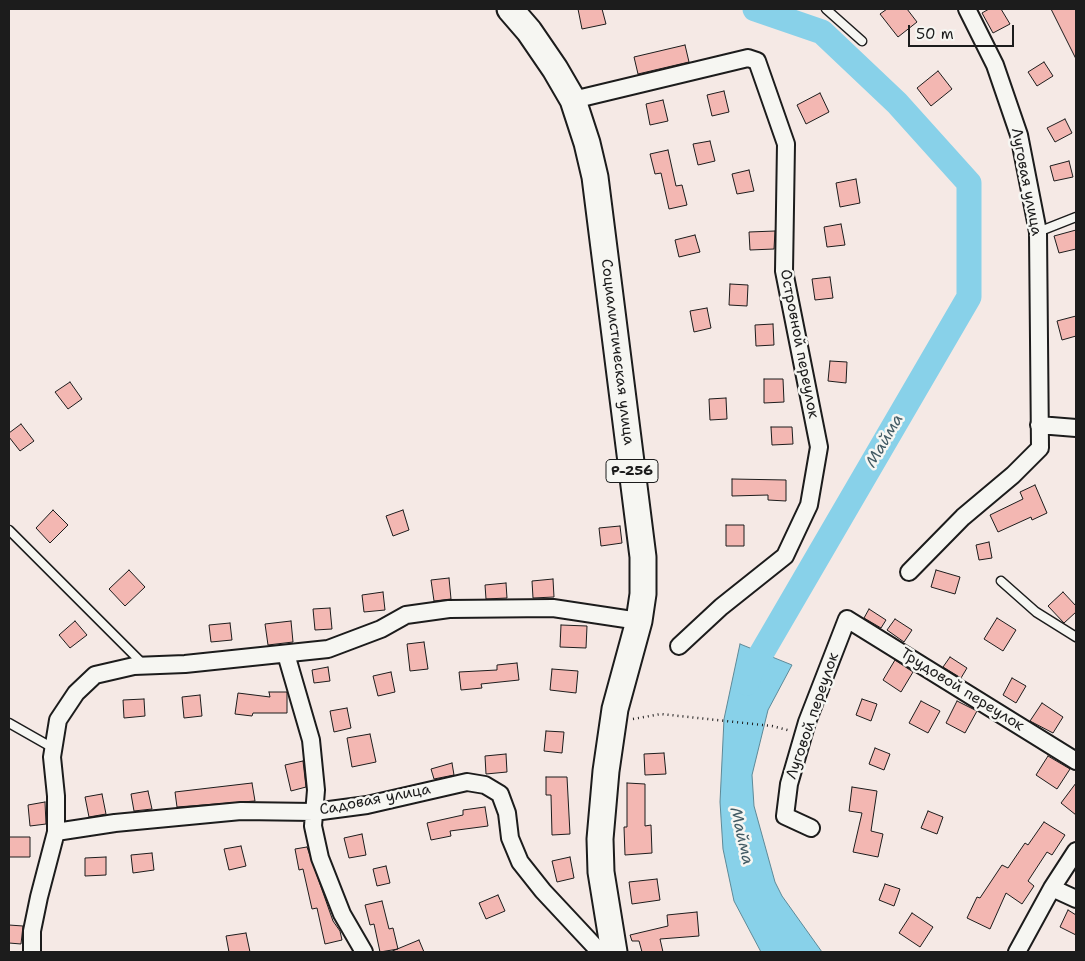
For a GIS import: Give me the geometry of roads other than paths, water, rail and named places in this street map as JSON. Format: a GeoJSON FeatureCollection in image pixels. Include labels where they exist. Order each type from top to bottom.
{"type":"FeatureCollection","features":[{"type":"Feature","properties":{"kind":"main road","name":"Социалистическая улица"},"geometry":{"type":"LineString","coordinates":[[510,9],[529,31],[572,100],[587,143],[595,177],[643,557],[643,594],[639,621],[613,723],[600,839],[601,872],[614,952]]}},
{"type":"Feature","properties":{"kind":"street","name":"Луговая улица"},"geometry":{"type":"LineString","coordinates":[[908,572],[963,517],[1013,475],[1040,448],[1038,232],[1019,135],[995,65],[967,9]]}},
{"type":"Feature","properties":{"kind":"street","name":"Островной переулок"},"geometry":{"type":"LineString","coordinates":[[572,100],[748,58],[757,61],[786,144],[784,271],[819,448],[810,505],[785,556],[721,607],[679,646]]}},
{"type":"Feature","properties":{"kind":"street"},"geometry":{"type":"LineString","coordinates":[[1039,425],[1076,428]]}},
{"type":"Feature","properties":{"kind":"street"},"geometry":{"type":"LineString","coordinates":[[32,952],[32,931],[38,897],[56,832],[56,796],[52,757],[58,720],[76,694],[95,675],[144,665],[286,654],[328,648],[381,629],[406,615],[448,609],[553,608],[639,621]]}},
{"type":"Feature","properties":{"kind":"street","name":"Трудовой переулок"},"geometry":{"type":"LineString","coordinates":[[848,619],[1076,761]]}},
{"type":"Feature","properties":{"kind":"street","name":"Луговой переулок"},"geometry":{"type":"LineString","coordinates":[[811,828],[785,816],[789,784],[807,722],[848,619]]}},
{"type":"Feature","properties":{"kind":"street"},"geometry":{"type":"LineString","coordinates":[[286,654],[311,740],[316,790],[313,826],[330,885],[342,914],[364,952]]}},
{"type":"Feature","properties":{"kind":"street","name":"Садовая улица"},"geometry":{"type":"LineString","coordinates":[[56,832],[115,823],[241,811],[314,812],[367,805],[467,782],[485,785],[500,794],[507,813],[510,838],[520,862],[543,891],[600,952]]}},
{"type":"Feature","properties":{"kind":"street"},"geometry":{"type":"LineString","coordinates":[[1017,952],[1052,888],[1076,851]]}},
{"type":"Feature","properties":{"kind":"street"},"geometry":{"type":"LineString","coordinates":[[1052,888],[1076,899]]}},
{"type":"Feature","properties":{"kind":"lane"},"geometry":{"type":"LineString","coordinates":[[826,9],[862,41]]}},
{"type":"Feature","properties":{"kind":"lane"},"geometry":{"type":"LineString","coordinates":[[1038,232],[1076,217]]}},
{"type":"Feature","properties":{"kind":"lane"},"geometry":{"type":"LineString","coordinates":[[9,530],[144,665]]}},
{"type":"Feature","properties":{"kind":"lane"},"geometry":{"type":"LineString","coordinates":[[1001,582],[1036,612],[1076,637]]}},
{"type":"Feature","properties":{"kind":"lane"},"geometry":{"type":"LineString","coordinates":[[9,723],[53,748]]}},
{"type":"Feature","properties":{"kind":"water"},"geometry":{"type":"Polygon","coordinates":[[[740,644],[792,665],[768,710],[752,775],[754,806],[775,882],[782,896],[822,952],[761,952],[734,901],[723,849],[720,802],[724,719],[740,644]]]}},
{"type":"Feature","properties":{"kind":"waterway","name":"Майма"},"geometry":{"type":"LineString","coordinates":[[747,683],[750,673],[969,297],[969,183],[897,103],[822,32],[755,9]]}}]}
